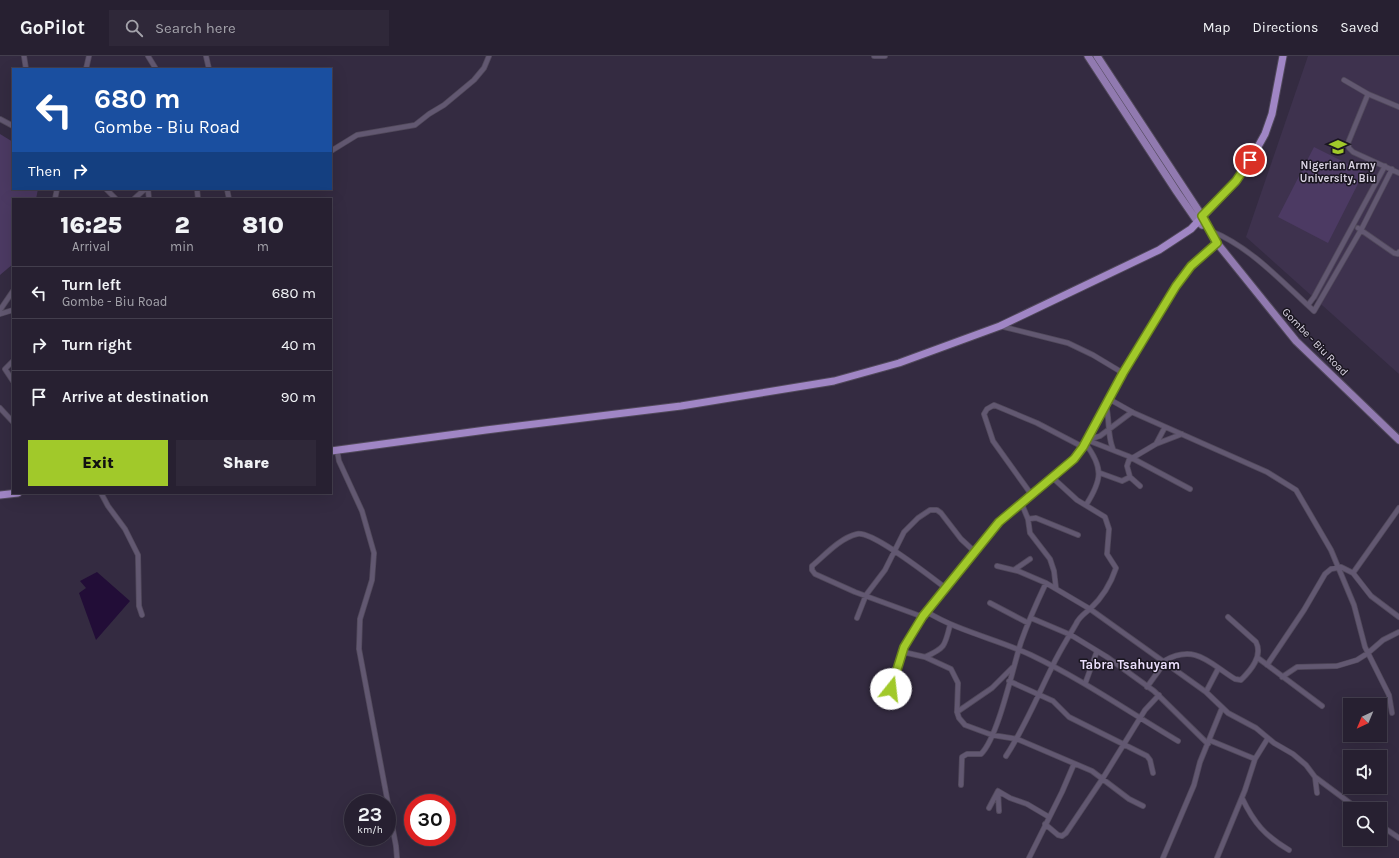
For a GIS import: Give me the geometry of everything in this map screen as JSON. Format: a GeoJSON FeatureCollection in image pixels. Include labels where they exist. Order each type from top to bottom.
{"type":"FeatureCollection","features":[{"type":"Feature","properties":{"kind":"highway"},"geometry":{"type":"LineString","coordinates":[[333,450],[681,406],[834,381],[899,363],[1000,326],[1159,250],[1191,229],[1236,181],[1265,134],[1272,114],[1283,56]]}},
{"type":"Feature","properties":{"kind":"highway"},"geometry":{"type":"LineString","coordinates":[[0,495],[12,494]]}},
{"type":"Feature","properties":{"kind":"main road"},"geometry":{"type":"LineString","coordinates":[[1088,56],[1200,218]]}},
{"type":"Feature","properties":{"kind":"main road"},"geometry":{"type":"LineString","coordinates":[[1097,56],[1200,218]]}},
{"type":"Feature","properties":{"kind":"main road","name":"Gombe - Biu Road"},"geometry":{"type":"LineString","coordinates":[[1200,218],[1217,243],[1262,301],[1296,341],[1399,440]]}},
{"type":"Feature","properties":{"kind":"street"},"geometry":{"type":"LineString","coordinates":[[24,56],[26,68]]}},
{"type":"Feature","properties":{"kind":"street"},"geometry":{"type":"LineString","coordinates":[[86,68],[89,56]]}},
{"type":"Feature","properties":{"kind":"street"},"geometry":{"type":"LineString","coordinates":[[148,56],[155,68]]}},
{"type":"Feature","properties":{"kind":"street"},"geometry":{"type":"LineString","coordinates":[[206,56],[209,68]]}},
{"type":"Feature","properties":{"kind":"street"},"geometry":{"type":"LineString","coordinates":[[332,150],[356,135],[415,125],[444,105],[474,80],[484,68],[489,56]]}},
{"type":"Feature","properties":{"kind":"street"},"geometry":{"type":"LineString","coordinates":[[874,56],[885,56]]}},
{"type":"Feature","properties":{"kind":"street"},"geometry":{"type":"LineString","coordinates":[[1344,80],[1368,94],[1399,107]]}},
{"type":"Feature","properties":{"kind":"street"},"geometry":{"type":"LineString","coordinates":[[1368,94],[1348,143],[1349,148],[1353,152],[1399,173]]}},
{"type":"Feature","properties":{"kind":"street"},"geometry":{"type":"LineString","coordinates":[[0,119],[12,125]]}},
{"type":"Feature","properties":{"kind":"street"},"geometry":{"type":"LineString","coordinates":[[1308,305],[1314,297],[1354,225],[1385,166]]}},
{"type":"Feature","properties":{"kind":"street"},"geometry":{"type":"LineString","coordinates":[[1210,231],[1221,235],[1251,255],[1314,311],[1361,230],[1392,169]]}},
{"type":"Feature","properties":{"kind":"street"},"geometry":{"type":"LineString","coordinates":[[107,190],[115,198]]}},
{"type":"Feature","properties":{"kind":"street"},"geometry":{"type":"LineString","coordinates":[[135,198],[146,190]]}},
{"type":"Feature","properties":{"kind":"street"},"geometry":{"type":"LineString","coordinates":[[1354,225],[1394,253],[1398,254],[1399,252]]}},
{"type":"Feature","properties":{"kind":"street"},"geometry":{"type":"LineString","coordinates":[[895,701],[890,686],[903,652],[923,616],[947,589],[974,551],[999,522],[1021,502],[1068,465],[1085,443],[1123,373],[1176,286],[1191,266],[1217,243]]}},
{"type":"Feature","properties":{"kind":"street"},"geometry":{"type":"LineString","coordinates":[[0,310],[12,292]]}},
{"type":"Feature","properties":{"kind":"street"},"geometry":{"type":"LineString","coordinates":[[0,314],[12,310]]}},
{"type":"Feature","properties":{"kind":"street"},"geometry":{"type":"LineString","coordinates":[[1000,326],[1068,344],[1123,373]]}},
{"type":"Feature","properties":{"kind":"street"},"geometry":{"type":"LineString","coordinates":[[12,362],[5,369],[12,380]]}},
{"type":"Feature","properties":{"kind":"street"},"geometry":{"type":"LineString","coordinates":[[1109,399],[1132,412],[1267,472],[1296,490],[1331,550],[1354,605],[1368,653],[1389,695],[1392,712]]}},
{"type":"Feature","properties":{"kind":"street"},"geometry":{"type":"LineString","coordinates":[[1031,494],[992,441],[984,414],[987,409],[994,405],[1085,443],[1113,449],[1190,489]]}},
{"type":"Feature","properties":{"kind":"street"},"geometry":{"type":"LineString","coordinates":[[1106,405],[1109,415],[1109,430],[1113,449]]}},
{"type":"Feature","properties":{"kind":"street"},"geometry":{"type":"LineString","coordinates":[[0,408],[12,421]]}},
{"type":"Feature","properties":{"kind":"street"},"geometry":{"type":"LineString","coordinates":[[1085,443],[1100,436],[1132,412]]}},
{"type":"Feature","properties":{"kind":"street"},"geometry":{"type":"LineString","coordinates":[[1156,444],[1165,427]]}},
{"type":"Feature","properties":{"kind":"street"},"geometry":{"type":"LineString","coordinates":[[1140,486],[1130,477],[1127,466],[1131,458],[1156,444],[1182,434]]}},
{"type":"Feature","properties":{"kind":"street"},"geometry":{"type":"LineString","coordinates":[[1085,443],[1093,453],[1099,465],[1100,472],[1095,491],[1086,505]]}},
{"type":"Feature","properties":{"kind":"street"},"geometry":{"type":"LineString","coordinates":[[333,450],[362,511],[374,554],[372,580],[360,619],[359,649],[397,858]]}},
{"type":"Feature","properties":{"kind":"street"},"geometry":{"type":"LineString","coordinates":[[1100,472],[1122,480],[1130,477]]}},
{"type":"Feature","properties":{"kind":"street"},"geometry":{"type":"LineString","coordinates":[[1006,756],[1017,739],[1040,694],[1052,666],[1081,615],[1090,609],[1112,579],[1116,568],[1107,554],[1109,529],[1105,517],[1077,500],[1053,478]]}},
{"type":"Feature","properties":{"kind":"street"},"geometry":{"type":"LineString","coordinates":[[102,494],[108,506],[125,529],[138,555],[139,606],[142,615]]}},
{"type":"Feature","properties":{"kind":"street"},"geometry":{"type":"LineString","coordinates":[[1021,502],[1028,519],[1030,532],[1050,559],[1054,572],[1056,588]]}},
{"type":"Feature","properties":{"kind":"street"},"geometry":{"type":"LineString","coordinates":[[1353,573],[1399,508]]}},
{"type":"Feature","properties":{"kind":"street"},"geometry":{"type":"LineString","coordinates":[[857,618],[866,595],[896,553],[904,532],[918,518],[930,510],[937,510],[961,539],[974,551]]}},
{"type":"Feature","properties":{"kind":"street"},"geometry":{"type":"LineString","coordinates":[[1028,519],[1036,518],[1078,535]]}},
{"type":"Feature","properties":{"kind":"street"},"geometry":{"type":"LineString","coordinates":[[923,616],[815,574],[812,570],[812,566],[844,540],[857,533],[865,533],[947,589]]}},
{"type":"Feature","properties":{"kind":"street"},"geometry":{"type":"LineString","coordinates":[[1014,570],[1030,559]]}},
{"type":"Feature","properties":{"kind":"street"},"geometry":{"type":"LineString","coordinates":[[997,566],[1014,570],[1046,583],[1090,609],[1206,692],[1222,708],[1256,728],[1302,761],[1315,777],[1349,802]]}},
{"type":"Feature","properties":{"kind":"street"},"geometry":{"type":"LineString","coordinates":[[1267,664],[1304,610],[1324,574],[1331,569],[1347,569],[1353,573],[1371,596],[1399,617]]}},
{"type":"Feature","properties":{"kind":"street"},"geometry":{"type":"LineString","coordinates":[[961,785],[962,757],[967,754],[981,754],[992,735],[1012,668],[1046,583]]}},
{"type":"Feature","properties":{"kind":"street"},"geometry":{"type":"LineString","coordinates":[[990,603],[1071,635],[1097,651],[1159,695],[1208,742],[1255,759]]}},
{"type":"Feature","properties":{"kind":"street"},"geometry":{"type":"LineString","coordinates":[[927,612],[950,625],[1019,649],[1084,684],[1178,741]]}},
{"type":"Feature","properties":{"kind":"street"},"geometry":{"type":"LineString","coordinates":[[1147,687],[1164,662],[1176,655],[1204,657],[1235,679],[1241,680],[1258,658],[1259,647],[1256,642],[1228,617]]}},
{"type":"Feature","properties":{"kind":"street"},"geometry":{"type":"LineString","coordinates":[[925,657],[942,647],[947,642],[950,625]]}},
{"type":"Feature","properties":{"kind":"street"},"geometry":{"type":"LineString","coordinates":[[1282,677],[1297,667],[1337,666],[1357,660],[1383,640],[1399,632]]}},
{"type":"Feature","properties":{"kind":"street"},"geometry":{"type":"LineString","coordinates":[[1084,684],[1097,651]]}},
{"type":"Feature","properties":{"kind":"street"},"geometry":{"type":"LineString","coordinates":[[903,652],[925,657],[951,669],[958,683],[956,712],[965,725],[992,735],[1017,739],[1074,764],[1103,778],[1129,799],[1143,806]]}},
{"type":"Feature","properties":{"kind":"street"},"geometry":{"type":"LineString","coordinates":[[1258,658],[1322,706]]}},
{"type":"Feature","properties":{"kind":"street"},"geometry":{"type":"LineString","coordinates":[[956,712],[969,705],[992,688],[1012,668]]}},
{"type":"Feature","properties":{"kind":"street"},"geometry":{"type":"LineString","coordinates":[[1206,692],[1218,668]]}},
{"type":"Feature","properties":{"kind":"street"},"geometry":{"type":"LineString","coordinates":[[874,694],[895,672]]}},
{"type":"Feature","properties":{"kind":"street"},"geometry":{"type":"LineString","coordinates":[[1009,681],[1053,701],[1069,718],[1124,743],[1147,756],[1150,760],[1154,773]]}},
{"type":"Feature","properties":{"kind":"street"},"geometry":{"type":"LineString","coordinates":[[1046,824],[1058,835],[1062,836],[1066,833],[1103,778],[1145,710],[1159,695]]}},
{"type":"Feature","properties":{"kind":"street"},"geometry":{"type":"LineString","coordinates":[[1163,858],[1194,785],[1208,742],[1222,708]]}},
{"type":"Feature","properties":{"kind":"street"},"geometry":{"type":"LineString","coordinates":[[1217,858],[1242,798],[1255,759],[1268,738]]}},
{"type":"Feature","properties":{"kind":"street"},"geometry":{"type":"LineString","coordinates":[[1029,858],[1074,764]]}},
{"type":"Feature","properties":{"kind":"street"},"geometry":{"type":"LineString","coordinates":[[1315,777],[1317,793]]}},
{"type":"Feature","properties":{"kind":"street"},"geometry":{"type":"LineString","coordinates":[[998,791],[1010,798],[1027,804],[1049,817]]}},
{"type":"Feature","properties":{"kind":"street"},"geometry":{"type":"LineString","coordinates":[[989,808],[998,791]]}},
{"type":"Feature","properties":{"kind":"street"},"geometry":{"type":"LineString","coordinates":[[998,791],[998,811]]}},
{"type":"Feature","properties":{"kind":"street"},"geometry":{"type":"LineString","coordinates":[[1242,798],[1256,824],[1273,841],[1289,850]]}},
{"type":"Feature","properties":{"kind":"street"},"geometry":{"type":"LineString","coordinates":[[1387,830],[1399,838]]}},
{"type":"Feature","properties":{"kind":"shaded area","name":"Nigerian Army University, Biu"},"geometry":{"type":"Polygon","coordinates":[[[1308,56],[1399,56],[1399,374],[1246,237],[1308,56]]]}},
{"type":"Feature","properties":{"kind":"shaded area"},"geometry":{"type":"Polygon","coordinates":[[[0,134],[12,141],[12,190],[38,190],[36,198],[12,198],[12,265],[0,275],[0,134]]]}},
{"type":"Feature","properties":{"kind":"shaded area"},"geometry":{"type":"Polygon","coordinates":[[[1314,147],[1364,172],[1328,243],[1278,217],[1314,147]]]}},
{"type":"Feature","properties":{"kind":"shaded area"},"geometry":{"type":"Polygon","coordinates":[[[97,572],[130,601],[96,640],[79,593],[86,588],[80,581],[97,572]]]}},
{"type":"Feature","properties":{"kind":"place","name":"Nigerian Army University, Biu"},"geometry":{"type":"Point","coordinates":[1338,147]}},
{"type":"Feature","properties":{"kind":"district","name":"Tabra Tsahuyam"},"geometry":{"type":"Point","coordinates":[1130,664]}},
{"type":"Feature","properties":{"kind":"route"},"geometry":{"type":"LineString","coordinates":[[891,689],[890,686],[904,647],[923,616],[947,589],[975,549],[999,522],[1028,496],[1063,470],[1083,447],[1123,373],[1176,286],[1191,266],[1217,243],[1202,216],[1236,181],[1250,160]]}}]}
